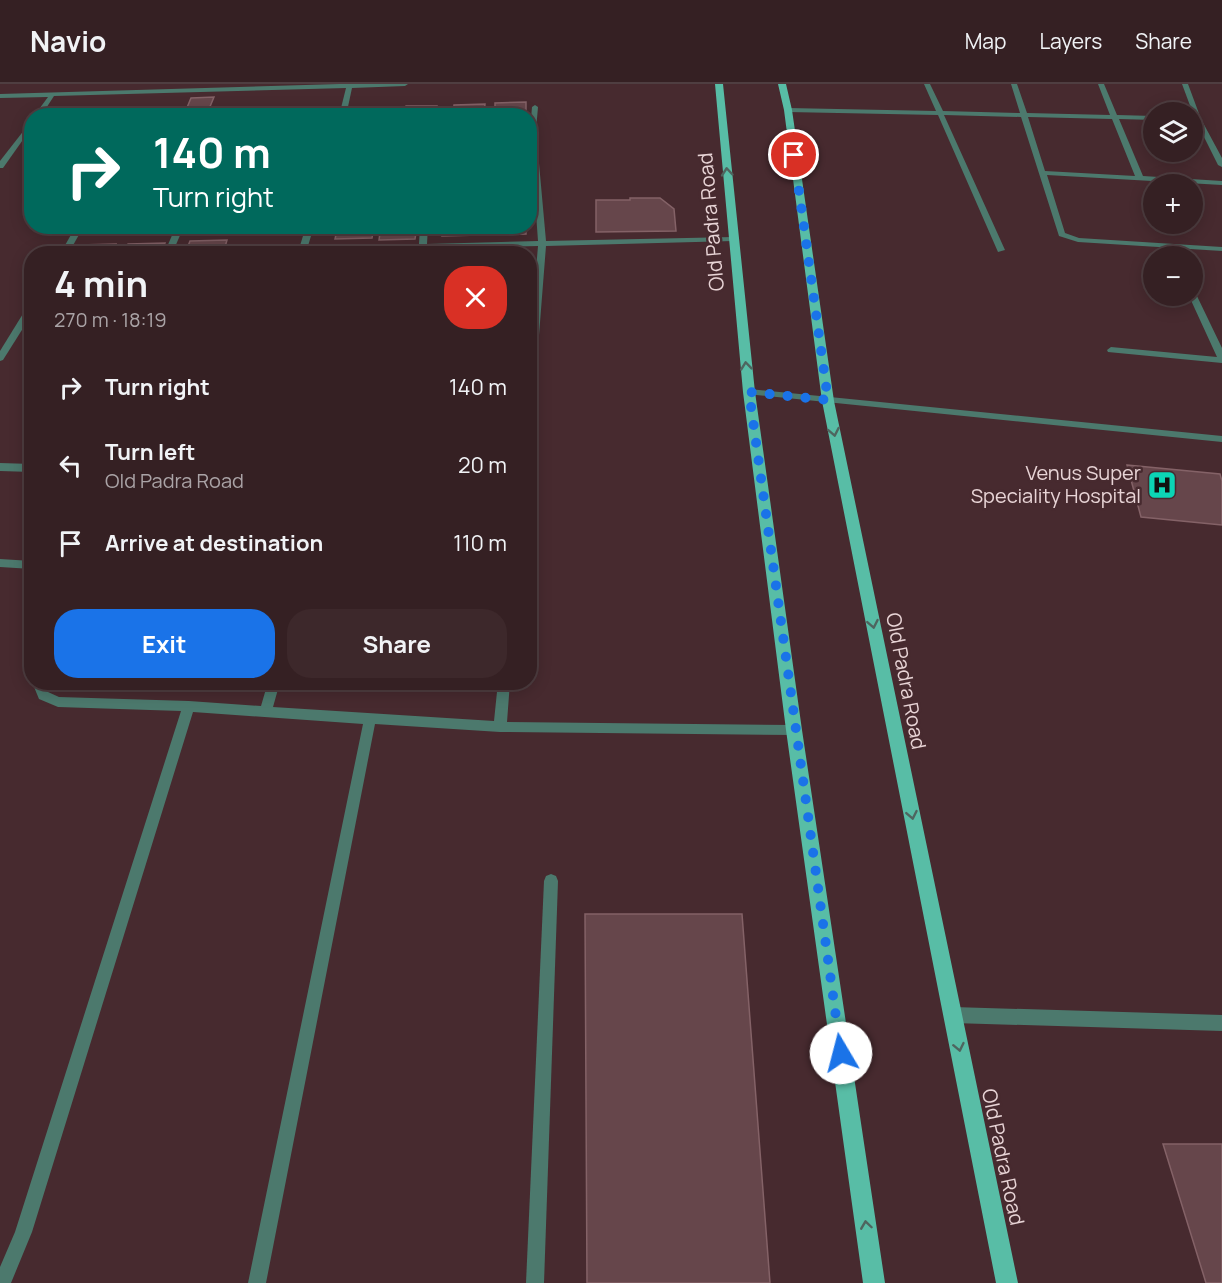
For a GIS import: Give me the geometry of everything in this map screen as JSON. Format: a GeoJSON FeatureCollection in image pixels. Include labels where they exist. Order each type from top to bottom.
{"type":"FeatureCollection","features":[{"type":"Feature","properties":{"kind":"main road","name":"Old Padra Road"},"geometry":{"type":"LineString","coordinates":[[719,84],[749,392],[794,730],[874,1283]]}},
{"type":"Feature","properties":{"kind":"main road","name":"Old Padra Road"},"geometry":{"type":"LineString","coordinates":[[782,84],[788,110],[828,400],[1007,1283]]}},
{"type":"Feature","properties":{"kind":"street"},"geometry":{"type":"LineString","coordinates":[[0,96],[178,87],[405,84]]}},
{"type":"Feature","properties":{"kind":"street"},"geometry":{"type":"LineString","coordinates":[[927,84],[1001,250]]}},
{"type":"Feature","properties":{"kind":"street"},"geometry":{"type":"LineString","coordinates":[[1014,84],[1062,234],[1067,238],[1170,246]]}},
{"type":"Feature","properties":{"kind":"street"},"geometry":{"type":"LineString","coordinates":[[1101,84],[1140,179]]}},
{"type":"Feature","properties":{"kind":"street"},"geometry":{"type":"LineString","coordinates":[[1185,84],[1190,102]]}},
{"type":"Feature","properties":{"kind":"street"},"geometry":{"type":"LineString","coordinates":[[344,108],[350,85]]}},
{"type":"Feature","properties":{"kind":"street"},"geometry":{"type":"LineString","coordinates":[[42,108],[52,95]]}},
{"type":"Feature","properties":{"kind":"street"},"geometry":{"type":"LineString","coordinates":[[788,110],[1143,118]]}},
{"type":"Feature","properties":{"kind":"street"},"geometry":{"type":"LineString","coordinates":[[0,166],[24,133]]}},
{"type":"Feature","properties":{"kind":"street"},"geometry":{"type":"LineString","coordinates":[[1203,133],[1222,165]]}},
{"type":"Feature","properties":{"kind":"street"},"geometry":{"type":"LineString","coordinates":[[1042,173],[1222,183]]}},
{"type":"Feature","properties":{"kind":"street"},"geometry":{"type":"LineString","coordinates":[[537,181],[542,244],[537,303]]}},
{"type":"Feature","properties":{"kind":"street"},"geometry":{"type":"LineString","coordinates":[[502,246],[733,240]]}},
{"type":"Feature","properties":{"kind":"street"},"geometry":{"type":"LineString","coordinates":[[1203,248],[1222,249]]}},
{"type":"Feature","properties":{"kind":"street"},"geometry":{"type":"LineString","coordinates":[[1111,350],[1222,358],[1198,306]]}},
{"type":"Feature","properties":{"kind":"street"},"geometry":{"type":"LineString","coordinates":[[0,358],[24,319]]}},
{"type":"Feature","properties":{"kind":"street"},"geometry":{"type":"LineString","coordinates":[[749,392],[1222,439]]}},
{"type":"Feature","properties":{"kind":"street"},"geometry":{"type":"LineString","coordinates":[[0,467],[24,468]]}},
{"type":"Feature","properties":{"kind":"street"},"geometry":{"type":"LineString","coordinates":[[0,563],[24,564]]}},
{"type":"Feature","properties":{"kind":"street"},"geometry":{"type":"LineString","coordinates":[[41,690],[43,695],[58,702],[189,706],[500,727],[794,730]]}},
{"type":"Feature","properties":{"kind":"street"},"geometry":{"type":"LineString","coordinates":[[266,712],[272,690]]}},
{"type":"Feature","properties":{"kind":"street"},"geometry":{"type":"LineString","coordinates":[[500,727],[503,690]]}},
{"type":"Feature","properties":{"kind":"street"},"geometry":{"type":"LineString","coordinates":[[2,1283],[23,1232],[189,706]]}},
{"type":"Feature","properties":{"kind":"street"},"geometry":{"type":"LineString","coordinates":[[257,1283],[370,720]]}},
{"type":"Feature","properties":{"kind":"street"},"geometry":{"type":"LineString","coordinates":[[535,1283],[551,881]]}},
{"type":"Feature","properties":{"kind":"street"},"geometry":{"type":"LineString","coordinates":[[952,1016],[1222,1023]]}},
{"type":"Feature","properties":{"kind":"building"},"geometry":{"type":"Polygon","coordinates":[[[214,97],[209,108],[187,108],[191,98],[214,97]]]}},
{"type":"Feature","properties":{"kind":"building"},"geometry":{"type":"Polygon","coordinates":[[[526,102],[526,108],[495,108],[495,103],[526,102]]]}},
{"type":"Feature","properties":{"kind":"building"},"geometry":{"type":"Polygon","coordinates":[[[485,104],[485,108],[454,108],[454,105],[485,104]]]}},
{"type":"Feature","properties":{"kind":"building"},"geometry":{"type":"Polygon","coordinates":[[[406,106],[437,106],[437,108],[406,108],[406,106]]]}},
{"type":"Feature","properties":{"kind":"building"},"geometry":{"type":"Polygon","coordinates":[[[630,198],[660,198],[674,209],[676,231],[596,232],[596,200],[630,200],[630,198]]]}},
{"type":"Feature","properties":{"kind":"building"},"geometry":{"type":"Polygon","coordinates":[[[336,234],[373,234],[372,238],[335,239],[336,234]]]}},
{"type":"Feature","properties":{"kind":"building"},"geometry":{"type":"Polygon","coordinates":[[[380,234],[416,234],[415,239],[379,240],[380,234]]]}},
{"type":"Feature","properties":{"kind":"building"},"geometry":{"type":"Polygon","coordinates":[[[442,234],[479,234],[479,235],[442,236],[442,234]]]}},
{"type":"Feature","properties":{"kind":"building"},"geometry":{"type":"Polygon","coordinates":[[[227,240],[225,246],[188,246],[190,241],[227,240]]]}},
{"type":"Feature","properties":{"kind":"building"},"geometry":{"type":"Polygon","coordinates":[[[165,243],[164,246],[127,246],[128,244],[165,243]]]}},
{"type":"Feature","properties":{"kind":"building"},"geometry":{"type":"Polygon","coordinates":[[[116,244],[115,246],[79,245],[116,244]]]}},
{"type":"Feature","properties":{"kind":"building"},"geometry":{"type":"Polygon","coordinates":[[[1127,465],[1220,474],[1222,525],[1141,517],[1127,465]]]}},
{"type":"Feature","properties":{"kind":"building"},"geometry":{"type":"Polygon","coordinates":[[[585,914],[742,914],[770,1283],[587,1283],[585,914]]]}},
{"type":"Feature","properties":{"kind":"building"},"geometry":{"type":"Polygon","coordinates":[[[1163,1144],[1222,1144],[1222,1283],[1206,1283],[1163,1144]]]}},
{"type":"Feature","properties":{"kind":"place","name":"Venus Super Speciality Hospital"},"geometry":{"type":"Point","coordinates":[1162,485]}},
{"type":"Feature","properties":{"kind":"route"},"geometry":{"type":"LineString","coordinates":[[794,155],[828,400],[749,392],[794,730],[841,1053]]}}]}
